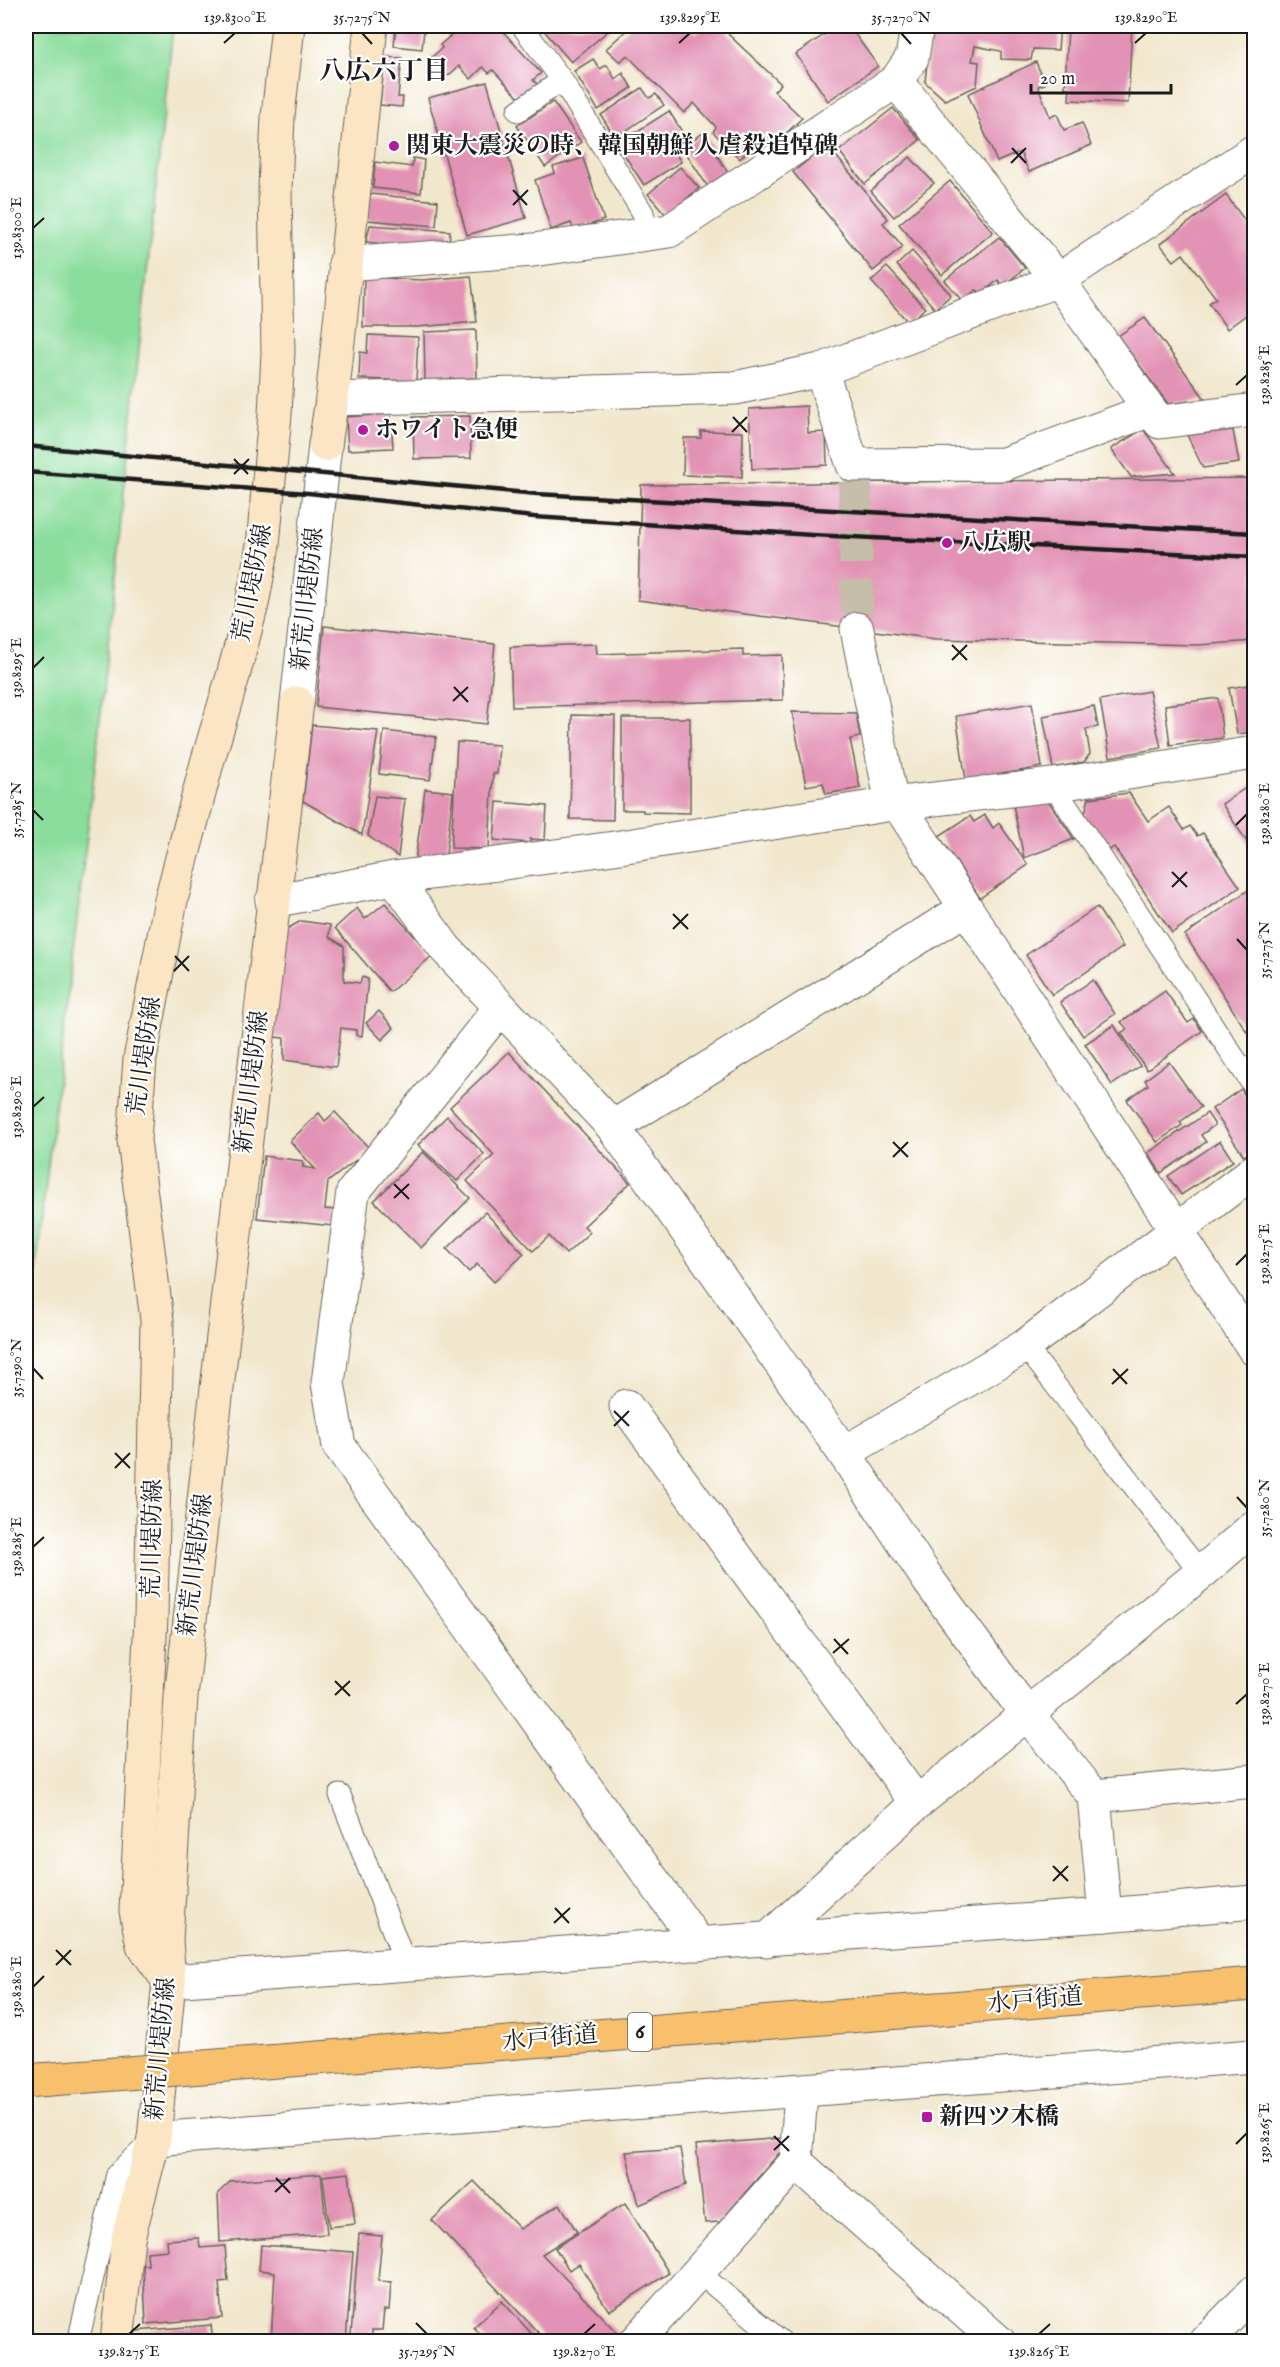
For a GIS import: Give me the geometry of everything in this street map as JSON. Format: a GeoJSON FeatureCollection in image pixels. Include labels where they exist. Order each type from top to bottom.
{"type":"FeatureCollection","features":[{"type":"Feature","properties":{"kind":"highway","name":"水戸街道"},"geometry":{"type":"LineString","coordinates":[[26,2081],[1254,1984]]}},
{"type":"Feature","properties":{"kind":"main road","name":"荒川堤防線"},"geometry":{"type":"LineString","coordinates":[[169,1981],[143,1945],[136,1911],[151,1617],[157,1320],[134,1140],[140,1059],[171,900],[204,773],[236,666],[252,604],[263,545],[278,352],[275,189],[278,116],[288,26]]}},
{"type":"Feature","properties":{"kind":"main road","name":"新荒川堤防線"},"geometry":{"type":"LineString","coordinates":[[325,445],[332,399],[371,26]]}},
{"type":"Feature","properties":{"kind":"main road","name":"新荒川堤防線"},"geometry":{"type":"LineString","coordinates":[[117,2342],[128,2238],[154,2139],[169,1981],[166,1940],[181,1697],[272,901],[297,703]]}},
{"type":"Feature","properties":{"kind":"street"},"geometry":{"type":"LineString","coordinates":[[345,264],[533,250],[647,232],[669,231],[896,81],[912,58],[916,26]]}},
{"type":"Feature","properties":{"kind":"street"},"geometry":{"type":"LineString","coordinates":[[896,81],[1058,280],[1160,422],[1254,410]]}},
{"type":"Feature","properties":{"kind":"street"},"geometry":{"type":"LineString","coordinates":[[332,399],[735,388],[820,370],[1058,280],[1254,152]]}},
{"type":"Feature","properties":{"kind":"street"},"geometry":{"type":"LineString","coordinates":[[820,370],[854,474],[1004,464],[1150,410]]}},
{"type":"Feature","properties":{"kind":"street","name":"新荒川堤防線"},"geometry":{"type":"LineString","coordinates":[[297,703],[325,445]]}},
{"type":"Feature","properties":{"kind":"street"},"geometry":{"type":"LineString","coordinates":[[857,629],[895,804],[1254,1349]]}},
{"type":"Feature","properties":{"kind":"street"},"geometry":{"type":"LineString","coordinates":[[272,901],[393,878],[614,848],[895,804],[1053,785],[1254,753]]}},
{"type":"Feature","properties":{"kind":"street"},"geometry":{"type":"LineString","coordinates":[[393,878],[445,948],[613,1127],[844,1453],[929,1581],[1027,1714],[1094,1796],[1105,1915]]}},
{"type":"Feature","properties":{"kind":"street"},"geometry":{"type":"LineString","coordinates":[[613,1127],[965,909]]}},
{"type":"Feature","properties":{"kind":"street"},"geometry":{"type":"LineString","coordinates":[[500,1008],[353,1192],[328,1383],[339,1446],[699,1944]]}},
{"type":"Feature","properties":{"kind":"street"},"geometry":{"type":"LineString","coordinates":[[844,1453],[1025,1346],[1254,1171]]}},
{"type":"Feature","properties":{"kind":"street"},"geometry":{"type":"LineString","coordinates":[[626,1406],[917,1803]]}},
{"type":"Feature","properties":{"kind":"street"},"geometry":{"type":"LineString","coordinates":[[767,1940],[917,1803],[1201,1573],[1254,1527]]}},
{"type":"Feature","properties":{"kind":"street"},"geometry":{"type":"LineString","coordinates":[[1094,1796],[1254,1781]]}},
{"type":"Feature","properties":{"kind":"street"},"geometry":{"type":"LineString","coordinates":[[169,1981],[767,1940],[1254,1902]]}},
{"type":"Feature","properties":{"kind":"street"},"geometry":{"type":"LineString","coordinates":[[154,2139],[801,2092],[1254,2056]]}},
{"type":"Feature","properties":{"kind":"street"},"geometry":{"type":"LineString","coordinates":[[636,2342],[796,2162],[801,2092]]}},
{"type":"Feature","properties":{"kind":"street"},"geometry":{"type":"LineString","coordinates":[[796,2162],[999,2342]]}},
{"type":"Feature","properties":{"kind":"street"},"geometry":{"type":"LineString","coordinates":[[1205,2342],[1254,2292]]}},
{"type":"Feature","properties":{"kind":"lane"},"geometry":{"type":"LineString","coordinates":[[522,26],[562,80],[643,213],[647,232]]}},
{"type":"Feature","properties":{"kind":"lane"},"geometry":{"type":"LineString","coordinates":[[518,111],[562,80]]}},
{"type":"Feature","properties":{"kind":"lane"},"geometry":{"type":"LineString","coordinates":[[1053,785],[1254,1087]]}},
{"type":"Feature","properties":{"kind":"lane"},"geometry":{"type":"LineString","coordinates":[[1025,1346],[1201,1573]]}},
{"type":"Feature","properties":{"kind":"lane"},"geometry":{"type":"LineString","coordinates":[[340,1795],[405,1965]]}},
{"type":"Feature","properties":{"kind":"lane","name":"新荒川堤防線"},"geometry":{"type":"LineString","coordinates":[[78,2342],[117,2174],[154,2139]]}},
{"type":"Feature","properties":{"kind":"lane"},"geometry":{"type":"LineString","coordinates":[[698,2272],[782,2342]]}},
{"type":"Feature","properties":{"kind":"green space"},"geometry":{"type":"Polygon","coordinates":[[[26,26],[173,26],[96,758],[26,1353],[26,26]]]}},
{"type":"Feature","properties":{"kind":"building"},"geometry":{"type":"Polygon","coordinates":[[[396,26],[433,26],[432,30],[424,30],[422,49],[394,46],[396,26]]]}},
{"type":"Feature","properties":{"kind":"building"},"geometry":{"type":"Polygon","coordinates":[[[462,26],[498,26],[541,73],[533,80],[539,86],[522,101],[493,70],[489,73],[483,67],[471,79],[459,66],[448,76],[431,58],[442,48],[440,45],[462,26]]]}},
{"type":"Feature","properties":{"kind":"building"},"geometry":{"type":"Polygon","coordinates":[[[540,26],[614,26],[571,62],[540,26]]]}},
{"type":"Feature","properties":{"kind":"building"},"geometry":{"type":"Polygon","coordinates":[[[631,26],[688,26],[696,33],[704,26],[724,26],[730,36],[781,84],[774,91],[802,118],[773,146],[762,136],[740,159],[713,132],[716,127],[694,103],[684,113],[627,55],[620,62],[606,49],[631,26]]]}},
{"type":"Feature","properties":{"kind":"building"},"geometry":{"type":"Polygon","coordinates":[[[837,26],[849,26],[878,66],[828,101],[796,54],[837,26]]]}},
{"type":"Feature","properties":{"kind":"building"},"geometry":{"type":"Polygon","coordinates":[[[931,26],[1060,26],[1058,50],[1033,49],[1031,60],[1001,59],[1001,51],[975,46],[972,61],[979,62],[977,86],[945,100],[925,82],[931,26]]]}},
{"type":"Feature","properties":{"kind":"building"},"geometry":{"type":"Polygon","coordinates":[[[1068,26],[1132,26],[1128,103],[1069,100],[1070,88],[1065,88],[1068,26]]]}},
{"type":"Feature","properties":{"kind":"building"},"geometry":{"type":"Polygon","coordinates":[[[385,57],[402,58],[398,97],[403,97],[402,107],[380,105],[385,57]]]}},
{"type":"Feature","properties":{"kind":"building"},"geometry":{"type":"Polygon","coordinates":[[[593,59],[600,69],[607,65],[615,79],[623,73],[632,88],[598,110],[574,71],[593,59]]]}},
{"type":"Feature","properties":{"kind":"building"},"geometry":{"type":"Polygon","coordinates":[[[1036,62],[1045,84],[1038,86],[1050,117],[1057,114],[1064,130],[1082,123],[1091,145],[1029,172],[1020,152],[997,162],[968,94],[1036,62]]]}},
{"type":"Feature","properties":{"kind":"building"},"geometry":{"type":"Polygon","coordinates":[[[487,82],[526,218],[467,235],[428,98],[487,82]]]}},
{"type":"Feature","properties":{"kind":"building"},"geometry":{"type":"Polygon","coordinates":[[[642,88],[649,98],[656,94],[664,105],[615,138],[601,115],[642,88]]]}},
{"type":"Feature","properties":{"kind":"building"},"geometry":{"type":"Polygon","coordinates":[[[553,102],[581,142],[545,167],[517,126],[553,102]]]}},
{"type":"Feature","properties":{"kind":"building"},"geometry":{"type":"Polygon","coordinates":[[[893,108],[920,140],[865,184],[839,151],[893,108]]]}},
{"type":"Feature","properties":{"kind":"building"},"geometry":{"type":"Polygon","coordinates":[[[669,111],[684,135],[670,144],[681,162],[644,185],[617,144],[669,111]]]}},
{"type":"Feature","properties":{"kind":"building"},"geometry":{"type":"Polygon","coordinates":[[[703,133],[729,174],[708,187],[682,147],[703,133]]]}},
{"type":"Feature","properties":{"kind":"building"},"geometry":{"type":"Polygon","coordinates":[[[827,145],[888,219],[883,223],[903,247],[873,271],[793,172],[827,145]]]}},
{"type":"Feature","properties":{"kind":"building"},"geometry":{"type":"Polygon","coordinates":[[[910,157],[934,183],[894,217],[871,191],[910,157]]]}},
{"type":"Feature","properties":{"kind":"building"},"geometry":{"type":"Polygon","coordinates":[[[413,158],[424,160],[421,193],[373,188],[375,162],[412,167],[413,158]]]}},
{"type":"Feature","properties":{"kind":"building"},"geometry":{"type":"Polygon","coordinates":[[[583,158],[604,220],[574,230],[571,223],[551,230],[535,180],[555,173],[553,167],[583,158]]]}},
{"type":"Feature","properties":{"kind":"building"},"geometry":{"type":"Polygon","coordinates":[[[680,167],[699,188],[667,216],[648,194],[680,167]]]}},
{"type":"Feature","properties":{"kind":"building"},"geometry":{"type":"Polygon","coordinates":[[[950,181],[993,232],[942,275],[899,224],[950,181]]]}},
{"type":"Feature","properties":{"kind":"building"},"geometry":{"type":"Polygon","coordinates":[[[370,194],[438,201],[436,226],[367,220],[370,194]]]}},
{"type":"Feature","properties":{"kind":"building"},"geometry":{"type":"Polygon","coordinates":[[[1226,195],[1254,233],[1254,309],[1227,329],[1209,303],[1216,298],[1183,254],[1174,261],[1160,244],[1226,195]]]}},
{"type":"Feature","properties":{"kind":"building"},"geometry":{"type":"Polygon","coordinates":[[[370,225],[450,231],[449,243],[407,247],[366,242],[370,225]]]}},
{"type":"Feature","properties":{"kind":"building"},"geometry":{"type":"Polygon","coordinates":[[[999,237],[1025,268],[1003,286],[998,280],[982,293],[976,290],[962,301],[945,280],[999,237]]]}},
{"type":"Feature","properties":{"kind":"building"},"geometry":{"type":"Polygon","coordinates":[[[912,251],[951,295],[935,309],[897,265],[912,251]]]}},
{"type":"Feature","properties":{"kind":"building"},"geometry":{"type":"Polygon","coordinates":[[[887,267],[925,308],[909,323],[871,281],[887,267]]]}},
{"type":"Feature","properties":{"kind":"building"},"geometry":{"type":"Polygon","coordinates":[[[471,276],[477,322],[417,327],[363,327],[364,277],[422,280],[471,276]]]}},
{"type":"Feature","properties":{"kind":"building"},"geometry":{"type":"Polygon","coordinates":[[[1145,318],[1205,399],[1168,404],[1118,336],[1145,318]]]}},
{"type":"Feature","properties":{"kind":"building"},"geometry":{"type":"Polygon","coordinates":[[[476,330],[477,378],[425,380],[424,332],[476,330]]]}},
{"type":"Feature","properties":{"kind":"building"},"geometry":{"type":"Polygon","coordinates":[[[368,335],[418,337],[416,381],[359,379],[360,352],[367,353],[368,335]]]}},
{"type":"Feature","properties":{"kind":"building"},"geometry":{"type":"Polygon","coordinates":[[[807,406],[808,433],[826,432],[827,465],[752,469],[749,409],[807,406]]]}},
{"type":"Feature","properties":{"kind":"building"},"geometry":{"type":"Polygon","coordinates":[[[391,414],[393,448],[348,450],[346,417],[391,414]]]}},
{"type":"Feature","properties":{"kind":"building"},"geometry":{"type":"Polygon","coordinates":[[[470,416],[471,458],[414,459],[413,417],[470,416]]]}},
{"type":"Feature","properties":{"kind":"building"},"geometry":{"type":"Polygon","coordinates":[[[1143,429],[1175,473],[1131,477],[1111,449],[1143,429]]]}},
{"type":"Feature","properties":{"kind":"building"},"geometry":{"type":"Polygon","coordinates":[[[1233,430],[1239,463],[1203,468],[1187,435],[1233,430]]]}},
{"type":"Feature","properties":{"kind":"building"},"geometry":{"type":"Polygon","coordinates":[[[701,431],[743,432],[742,477],[683,475],[684,438],[701,438],[701,431]]]}},
{"type":"Feature","properties":{"kind":"building","name":"八広駅"},"geometry":{"type":"Polygon","coordinates":[[[1254,478],[1254,641],[1198,645],[936,639],[638,600],[641,485],[1254,478]]]}},
{"type":"Feature","properties":{"kind":"building"},"geometry":{"type":"Polygon","coordinates":[[[324,626],[495,644],[487,724],[316,707],[324,626]]]}},
{"type":"Feature","properties":{"kind":"building"},"geometry":{"type":"Polygon","coordinates":[[[596,644],[597,654],[743,649],[743,656],[782,655],[783,700],[512,707],[510,647],[596,644]]]}},
{"type":"Feature","properties":{"kind":"building"},"geometry":{"type":"Polygon","coordinates":[[[1254,684],[1254,732],[1237,734],[1229,688],[1254,684]]]}},
{"type":"Feature","properties":{"kind":"building"},"geometry":{"type":"Polygon","coordinates":[[[1149,691],[1161,748],[1110,757],[1100,700],[1149,691]]]}},
{"type":"Feature","properties":{"kind":"building"},"geometry":{"type":"Polygon","coordinates":[[[1218,698],[1223,738],[1170,745],[1165,705],[1218,698]]]}},
{"type":"Feature","properties":{"kind":"building"},"geometry":{"type":"Polygon","coordinates":[[[1032,703],[1042,767],[966,780],[956,716],[1032,703]]]}},
{"type":"Feature","properties":{"kind":"building"},"geometry":{"type":"Polygon","coordinates":[[[1094,706],[1098,727],[1086,729],[1090,754],[1084,762],[1053,768],[1043,716],[1094,706]]]}},
{"type":"Feature","properties":{"kind":"building"},"geometry":{"type":"Polygon","coordinates":[[[792,712],[856,713],[860,737],[850,739],[860,788],[826,794],[823,783],[806,786],[792,712]]]}},
{"type":"Feature","properties":{"kind":"building"},"geometry":{"type":"Polygon","coordinates":[[[572,715],[615,716],[613,820],[570,819],[572,715]]]}},
{"type":"Feature","properties":{"kind":"building"},"geometry":{"type":"Polygon","coordinates":[[[622,718],[690,718],[690,813],[622,810],[622,718]]]}},
{"type":"Feature","properties":{"kind":"building"},"geometry":{"type":"Polygon","coordinates":[[[312,725],[378,731],[362,835],[303,801],[312,725]]]}},
{"type":"Feature","properties":{"kind":"building"},"geometry":{"type":"Polygon","coordinates":[[[384,731],[436,737],[430,780],[379,774],[384,731]]]}},
{"type":"Feature","properties":{"kind":"building"},"geometry":{"type":"Polygon","coordinates":[[[457,742],[499,745],[497,774],[493,774],[489,849],[451,848],[457,742]]]}},
{"type":"Feature","properties":{"kind":"building"},"geometry":{"type":"Polygon","coordinates":[[[1250,785],[1254,792],[1253,851],[1222,804],[1250,785]]]}},
{"type":"Feature","properties":{"kind":"building"},"geometry":{"type":"Polygon","coordinates":[[[425,789],[453,792],[446,855],[415,861],[425,789]]]}},
{"type":"Feature","properties":{"kind":"building"},"geometry":{"type":"Polygon","coordinates":[[[1129,793],[1148,821],[1169,807],[1184,830],[1190,826],[1197,836],[1203,833],[1240,887],[1172,933],[1114,847],[1108,851],[1084,816],[1089,798],[1129,793]]]}},
{"type":"Feature","properties":{"kind":"building"},"geometry":{"type":"Polygon","coordinates":[[[375,796],[405,799],[398,857],[368,836],[375,796]]]}},
{"type":"Feature","properties":{"kind":"building"},"geometry":{"type":"Polygon","coordinates":[[[1047,799],[1074,839],[1024,858],[1013,805],[1047,799]]]}},
{"type":"Feature","properties":{"kind":"building"},"geometry":{"type":"Polygon","coordinates":[[[497,802],[547,806],[545,840],[530,839],[530,843],[494,840],[497,802]]]}},
{"type":"Feature","properties":{"kind":"building"},"geometry":{"type":"Polygon","coordinates":[[[985,815],[993,828],[999,823],[1028,865],[980,898],[939,836],[970,816],[974,822],[985,815]]]}},
{"type":"Feature","properties":{"kind":"building"},"geometry":{"type":"Polygon","coordinates":[[[1254,886],[1254,1043],[1185,935],[1254,886]]]}},
{"type":"Feature","properties":{"kind":"building"},"geometry":{"type":"Polygon","coordinates":[[[385,903],[432,956],[390,992],[335,928],[357,908],[365,919],[385,903]]]}},
{"type":"Feature","properties":{"kind":"building"},"geometry":{"type":"Polygon","coordinates":[[[1097,907],[1123,947],[1052,995],[1026,955],[1097,907]]]}},
{"type":"Feature","properties":{"kind":"building"},"geometry":{"type":"Polygon","coordinates":[[[301,921],[330,925],[329,937],[344,946],[344,981],[360,983],[362,977],[368,979],[362,1036],[356,1035],[356,1030],[341,1028],[336,1067],[284,1060],[284,1038],[273,1037],[283,931],[301,921]]]}},
{"type":"Feature","properties":{"kind":"building"},"geometry":{"type":"Polygon","coordinates":[[[1093,980],[1115,1014],[1083,1036],[1060,1002],[1093,980]]]}},
{"type":"Feature","properties":{"kind":"building"},"geometry":{"type":"Polygon","coordinates":[[[1165,991],[1188,1023],[1194,1019],[1202,1031],[1147,1070],[1121,1033],[1127,1029],[1121,1022],[1165,991]]]}},
{"type":"Feature","properties":{"kind":"building"},"geometry":{"type":"Polygon","coordinates":[[[379,1011],[394,1028],[382,1040],[366,1023],[379,1011]]]}},
{"type":"Feature","properties":{"kind":"building"},"geometry":{"type":"Polygon","coordinates":[[[1114,1025],[1140,1066],[1112,1085],[1085,1044],[1114,1025]]]}},
{"type":"Feature","properties":{"kind":"building"},"geometry":{"type":"Polygon","coordinates":[[[509,1052],[630,1183],[584,1226],[590,1232],[566,1254],[549,1236],[533,1251],[467,1181],[494,1155],[450,1107],[509,1052]]]}},
{"type":"Feature","properties":{"kind":"building"},"geometry":{"type":"Polygon","coordinates":[[[1169,1062],[1201,1107],[1180,1122],[1182,1125],[1157,1142],[1127,1100],[1148,1085],[1145,1080],[1169,1062]]]}},
{"type":"Feature","properties":{"kind":"building"},"geometry":{"type":"Polygon","coordinates":[[[1241,1089],[1254,1109],[1254,1149],[1244,1156],[1212,1109],[1241,1089]]]}},
{"type":"Feature","properties":{"kind":"building"},"geometry":{"type":"Polygon","coordinates":[[[335,1112],[370,1149],[328,1182],[325,1209],[335,1210],[333,1226],[257,1218],[264,1156],[303,1161],[303,1167],[315,1169],[290,1141],[319,1113],[325,1121],[335,1112]]]}},
{"type":"Feature","properties":{"kind":"building"},"geometry":{"type":"Polygon","coordinates":[[[1207,1113],[1215,1125],[1201,1135],[1206,1142],[1161,1173],[1148,1153],[1207,1113]]]}},
{"type":"Feature","properties":{"kind":"building"},"geometry":{"type":"Polygon","coordinates":[[[447,1116],[484,1154],[457,1181],[418,1145],[447,1116]]]}},
{"type":"Feature","properties":{"kind":"building"},"geometry":{"type":"Polygon","coordinates":[[[1220,1141],[1233,1161],[1181,1195],[1168,1176],[1220,1141]]]}},
{"type":"Feature","properties":{"kind":"building"},"geometry":{"type":"Polygon","coordinates":[[[423,1152],[470,1198],[421,1248],[374,1201],[423,1152]]]}},
{"type":"Feature","properties":{"kind":"building"},"geometry":{"type":"Polygon","coordinates":[[[485,1212],[524,1254],[494,1282],[477,1264],[469,1272],[447,1249],[485,1212]]]}},
{"type":"Feature","properties":{"kind":"building"},"geometry":{"type":"Polygon","coordinates":[[[784,2138],[787,2144],[720,2222],[705,2223],[696,2145],[784,2138]]]}},
{"type":"Feature","properties":{"kind":"building"},"geometry":{"type":"Polygon","coordinates":[[[680,2148],[686,2185],[639,2205],[626,2152],[680,2148]]]}},
{"type":"Feature","properties":{"kind":"building"},"geometry":{"type":"Polygon","coordinates":[[[349,2173],[355,2224],[329,2227],[323,2176],[349,2173]]]}},
{"type":"Feature","properties":{"kind":"building"},"geometry":{"type":"Polygon","coordinates":[[[321,2174],[327,2234],[220,2242],[218,2193],[231,2181],[321,2174]]]}},
{"type":"Feature","properties":{"kind":"building"},"geometry":{"type":"Polygon","coordinates":[[[474,2181],[520,2229],[560,2204],[577,2232],[542,2254],[619,2335],[613,2342],[547,2342],[432,2220],[474,2181]]]}},
{"type":"Feature","properties":{"kind":"building"},"geometry":{"type":"Polygon","coordinates":[[[625,2203],[669,2273],[609,2311],[579,2264],[569,2270],[555,2248],[625,2203]]]}},
{"type":"Feature","properties":{"kind":"building"},"geometry":{"type":"Polygon","coordinates":[[[359,2234],[382,2236],[378,2281],[391,2282],[389,2310],[384,2310],[382,2330],[372,2330],[372,2336],[351,2335],[359,2234]]]}},
{"type":"Feature","properties":{"kind":"building"},"geometry":{"type":"Polygon","coordinates":[[[199,2238],[200,2248],[225,2246],[228,2281],[219,2282],[222,2318],[146,2324],[143,2265],[148,2265],[147,2252],[168,2250],[167,2240],[199,2238]]]}},
{"type":"Feature","properties":{"kind":"building"},"geometry":{"type":"Polygon","coordinates":[[[261,2245],[353,2252],[346,2342],[271,2342],[275,2272],[259,2270],[261,2245]]]}},
{"type":"Feature","properties":{"kind":"building"},"geometry":{"type":"Polygon","coordinates":[[[502,2301],[539,2342],[487,2342],[474,2327],[502,2301]]]}},
{"type":"Feature","properties":{"kind":"building"},"geometry":{"type":"Polygon","coordinates":[[[211,2325],[213,2342],[136,2342],[135,2331],[211,2325]]]}},
{"type":"Feature","properties":{"kind":"tunnel"},"geometry":{"type":"LineString","coordinates":[[855,482],[857,629]]}},
{"type":"Feature","properties":{"kind":"railway"},"geometry":{"type":"LineString","coordinates":[[26,446],[537,494],[1254,533]]}},
{"type":"Feature","properties":{"kind":"railway"},"geometry":{"type":"LineString","coordinates":[[26,472],[308,493],[534,517],[812,535],[1254,557]]}},
{"type":"Feature","properties":{"kind":"place","name":"関東大震災の時、韓国朝鮮人虐殺追悼碑"},"geometry":{"type":"Point","coordinates":[394,146]}},
{"type":"Feature","properties":{"kind":"place","name":"ホワイト急便"},"geometry":{"type":"Point","coordinates":[363,430]}},
{"type":"Feature","properties":{"kind":"place","name":"八広駅"},"geometry":{"type":"Point","coordinates":[947,543]}},
{"type":"Feature","properties":{"kind":"place","name":"新四ツ木橋"},"geometry":{"type":"Point","coordinates":[927,2117]}},
{"type":"Feature","properties":{"kind":"district","name":"八広六丁目"},"geometry":{"type":"Point","coordinates":[384,71]}}]}
